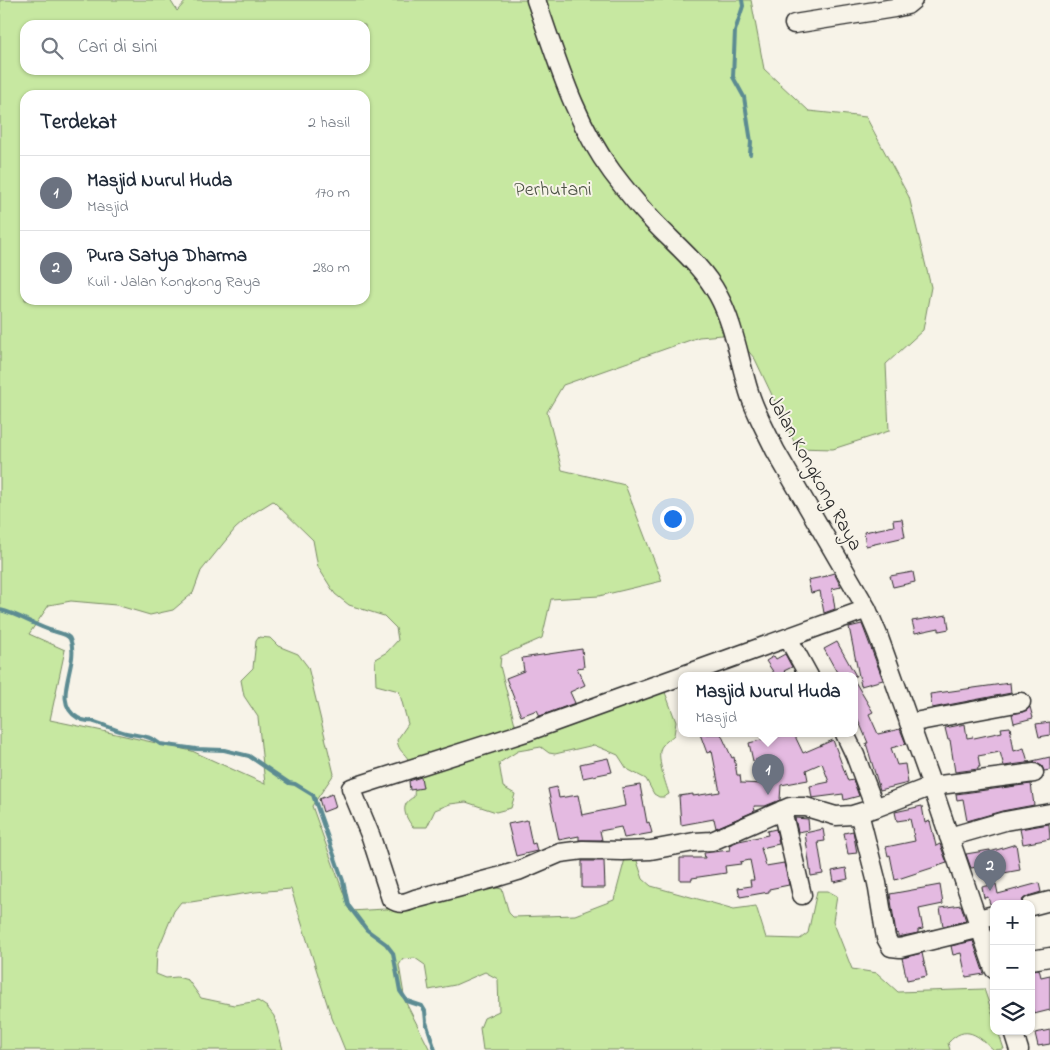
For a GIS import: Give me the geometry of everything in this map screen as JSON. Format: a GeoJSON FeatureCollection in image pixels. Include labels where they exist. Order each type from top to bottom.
{"type":"FeatureCollection","features":[{"type":"Feature","properties":{"kind":"street","name":"Jalan Kongkong Raya"},"geometry":{"type":"LineString","coordinates":[[536,0],[578,116],[607,164],[651,218],[706,274],[719,296],[731,327],[750,394],[763,426],[867,609],[878,635],[949,837],[984,921],[990,949]]}},
{"type":"Feature","properties":{"kind":"street"},"geometry":{"type":"LineString","coordinates":[[794,24],[894,8],[907,5],[913,0]]}},
{"type":"Feature","properties":{"kind":"street"},"geometry":{"type":"LineString","coordinates":[[691,672],[867,609]]}},
{"type":"Feature","properties":{"kind":"street"},"geometry":{"type":"LineString","coordinates":[[788,638],[807,672]]}},
{"type":"Feature","properties":{"kind":"street"},"geometry":{"type":"LineString","coordinates":[[678,677],[526,732],[351,788],[371,837],[391,899],[397,903],[404,903],[504,875],[560,852],[651,850],[694,842],[712,841],[790,806],[798,806],[836,816],[867,810],[932,786],[1034,773]]}},
{"type":"Feature","properties":{"kind":"street"},"geometry":{"type":"LineString","coordinates":[[909,723],[1021,702]]}},
{"type":"Feature","properties":{"kind":"street"},"geometry":{"type":"LineString","coordinates":[[846,737],[855,755],[867,810],[886,938],[891,947],[900,948],[984,921]]}},
{"type":"Feature","properties":{"kind":"street"},"geometry":{"type":"LineString","coordinates":[[782,810],[802,896]]}},
{"type":"Feature","properties":{"kind":"street"},"geometry":{"type":"LineString","coordinates":[[949,837],[1005,821],[1050,813]]}},
{"type":"Feature","properties":{"kind":"street"},"geometry":{"type":"LineString","coordinates":[[1035,905],[1050,901]]}},
{"type":"Feature","properties":{"kind":"street"},"geometry":{"type":"LineString","coordinates":[[1035,959],[1050,957]]}},
{"type":"Feature","properties":{"kind":"street"},"geometry":{"type":"LineString","coordinates":[[1014,1035],[1019,1050]]}},
{"type":"Feature","properties":{"kind":"green space","name":"Perhutani"},"geometry":{"type":"Polygon","coordinates":[[[0,0],[170,0],[177,11],[187,0],[751,0],[764,69],[809,111],[866,117],[909,197],[931,287],[923,330],[886,364],[889,431],[833,449],[797,448],[755,359],[734,334],[699,337],[563,385],[547,412],[562,470],[625,485],[662,581],[599,596],[551,599],[542,638],[501,656],[500,666],[518,736],[662,684],[676,722],[674,735],[660,750],[662,770],[669,794],[659,797],[654,794],[646,779],[627,769],[618,755],[594,745],[555,754],[549,753],[541,747],[518,751],[499,763],[503,787],[515,794],[511,808],[496,812],[466,802],[450,804],[435,810],[427,827],[413,827],[406,815],[405,807],[406,803],[414,797],[413,774],[411,765],[400,750],[397,740],[408,724],[399,691],[376,685],[375,659],[387,652],[398,640],[396,628],[384,616],[349,605],[335,594],[318,567],[313,540],[273,501],[252,514],[235,529],[201,571],[193,593],[173,610],[150,615],[116,605],[71,601],[49,605],[29,634],[65,650],[50,720],[192,751],[265,784],[258,717],[244,696],[241,680],[253,668],[256,641],[259,637],[270,638],[278,646],[298,654],[308,667],[334,774],[312,806],[350,911],[420,907],[492,887],[502,889],[509,913],[513,917],[575,915],[614,900],[625,859],[636,858],[643,879],[651,886],[734,909],[756,906],[766,938],[800,939],[808,933],[817,891],[828,891],[837,896],[833,921],[852,969],[877,973],[898,992],[984,989],[990,1006],[990,1035],[999,1035],[1004,1049],[994,1050],[977,1036],[966,1033],[954,1037],[948,1043],[950,1050],[483,1050],[480,1028],[484,1018],[499,1011],[498,979],[485,972],[455,985],[429,990],[425,965],[415,958],[403,959],[399,965],[405,1001],[430,1050],[345,1050],[330,1013],[291,889],[181,902],[174,911],[157,952],[156,974],[166,978],[177,977],[188,980],[201,998],[234,1005],[258,1001],[267,1007],[274,1016],[283,1050],[0,1050],[0,0]]]}},
{"type":"Feature","properties":{"kind":"building"},"geometry":{"type":"Polygon","coordinates":[[[902,519],[905,537],[866,546],[864,532],[894,526],[893,520],[902,519]]]}},
{"type":"Feature","properties":{"kind":"building"},"geometry":{"type":"Polygon","coordinates":[[[913,572],[915,582],[893,587],[890,576],[913,572]]]}},
{"type":"Feature","properties":{"kind":"building"},"geometry":{"type":"Polygon","coordinates":[[[834,573],[841,587],[832,589],[835,609],[824,613],[820,591],[811,593],[808,580],[834,573]]]}},
{"type":"Feature","properties":{"kind":"building"},"geometry":{"type":"Polygon","coordinates":[[[947,615],[949,629],[939,631],[939,628],[915,633],[912,621],[947,615]]]}},
{"type":"Feature","properties":{"kind":"building"},"geometry":{"type":"Polygon","coordinates":[[[862,624],[883,680],[861,686],[849,627],[862,624]]]}},
{"type":"Feature","properties":{"kind":"building"},"geometry":{"type":"Polygon","coordinates":[[[837,642],[854,672],[837,672],[824,649],[837,642]]]}},
{"type":"Feature","properties":{"kind":"building"},"geometry":{"type":"Polygon","coordinates":[[[582,649],[584,667],[577,668],[585,685],[570,692],[575,703],[540,716],[537,710],[521,716],[506,678],[524,671],[522,658],[582,649]]]}},
{"type":"Feature","properties":{"kind":"building"},"geometry":{"type":"Polygon","coordinates":[[[785,654],[792,667],[785,672],[773,672],[766,661],[774,656],[776,659],[785,654]]]}},
{"type":"Feature","properties":{"kind":"building"},"geometry":{"type":"Polygon","coordinates":[[[1010,683],[1011,693],[932,708],[930,694],[1010,683]]]}},
{"type":"Feature","properties":{"kind":"building"},"geometry":{"type":"Polygon","coordinates":[[[858,687],[873,712],[869,714],[878,734],[900,729],[906,744],[891,748],[897,765],[905,764],[908,783],[880,790],[866,743],[868,743],[858,719],[858,687]]]}},
{"type":"Feature","properties":{"kind":"building"},"geometry":{"type":"Polygon","coordinates":[[[1030,707],[1033,718],[1014,723],[1012,714],[1023,712],[1030,707]]]}},
{"type":"Feature","properties":{"kind":"building"},"geometry":{"type":"Polygon","coordinates":[[[1050,722],[1050,735],[1039,737],[1036,724],[1050,722]]]}},
{"type":"Feature","properties":{"kind":"building"},"geometry":{"type":"Polygon","coordinates":[[[965,724],[967,738],[1002,732],[1001,728],[1010,727],[1014,751],[1024,748],[1028,762],[1050,757],[1050,770],[1044,771],[1042,766],[1033,762],[1004,766],[1000,752],[978,756],[980,767],[978,769],[955,772],[950,740],[948,740],[945,728],[965,724]]]}},
{"type":"Feature","properties":{"kind":"building"},"geometry":{"type":"Polygon","coordinates":[[[701,737],[722,737],[732,758],[734,757],[737,775],[740,775],[741,783],[765,784],[759,759],[753,761],[749,743],[773,737],[795,737],[803,753],[833,740],[848,781],[853,780],[859,796],[844,800],[843,794],[812,798],[810,786],[829,782],[822,763],[806,770],[808,780],[781,785],[780,800],[765,806],[754,806],[755,811],[716,828],[714,819],[681,825],[679,796],[720,792],[712,751],[707,753],[701,737]]]}},
{"type":"Feature","properties":{"kind":"building"},"geometry":{"type":"Polygon","coordinates":[[[608,758],[612,772],[583,778],[580,764],[608,758]]]}},
{"type":"Feature","properties":{"kind":"building"},"geometry":{"type":"Polygon","coordinates":[[[421,777],[423,788],[410,790],[409,781],[421,777]]]}},
{"type":"Feature","properties":{"kind":"building"},"geometry":{"type":"Polygon","coordinates":[[[1031,784],[1034,805],[1002,811],[967,821],[963,799],[957,800],[956,794],[1031,784]]]}},
{"type":"Feature","properties":{"kind":"building"},"geometry":{"type":"Polygon","coordinates":[[[640,785],[647,823],[649,822],[652,833],[624,838],[621,827],[600,831],[602,840],[579,840],[579,836],[559,840],[548,789],[557,787],[559,798],[578,795],[582,815],[625,806],[622,788],[640,785]]]}},
{"type":"Feature","properties":{"kind":"building"},"geometry":{"type":"Polygon","coordinates":[[[332,794],[336,807],[323,812],[319,799],[332,794]]]}},
{"type":"Feature","properties":{"kind":"building"},"geometry":{"type":"Polygon","coordinates":[[[922,806],[925,823],[930,821],[936,846],[940,844],[947,863],[895,880],[890,855],[888,856],[886,847],[915,841],[910,819],[897,821],[895,812],[922,806]]]}},
{"type":"Feature","properties":{"kind":"building"},"geometry":{"type":"Polygon","coordinates":[[[795,818],[808,819],[809,830],[798,832],[795,818]]]}},
{"type":"Feature","properties":{"kind":"building"},"geometry":{"type":"Polygon","coordinates":[[[527,820],[532,844],[535,843],[537,851],[516,856],[508,824],[527,820]]]}},
{"type":"Feature","properties":{"kind":"building"},"geometry":{"type":"Polygon","coordinates":[[[1049,824],[1050,839],[1023,844],[1020,829],[1049,824]]]}},
{"type":"Feature","properties":{"kind":"building"},"geometry":{"type":"Polygon","coordinates":[[[776,829],[779,844],[761,848],[766,866],[784,863],[789,885],[769,889],[769,892],[740,897],[738,888],[751,886],[750,880],[754,880],[750,860],[740,862],[741,864],[725,866],[726,873],[692,878],[692,880],[680,880],[680,858],[705,858],[704,853],[730,850],[729,845],[768,835],[767,831],[776,829]]]}},
{"type":"Feature","properties":{"kind":"building"},"geometry":{"type":"Polygon","coordinates":[[[823,829],[825,841],[818,842],[823,874],[811,876],[805,833],[823,829]]]}},
{"type":"Feature","properties":{"kind":"building"},"geometry":{"type":"Polygon","coordinates":[[[853,831],[857,853],[848,854],[844,833],[853,831]]]}},
{"type":"Feature","properties":{"kind":"building"},"geometry":{"type":"Polygon","coordinates":[[[1016,844],[1020,870],[998,874],[996,864],[971,868],[966,854],[990,850],[990,852],[1016,844]]]}},
{"type":"Feature","properties":{"kind":"building"},"geometry":{"type":"Polygon","coordinates":[[[582,861],[604,861],[605,888],[582,888],[582,861]]]}},
{"type":"Feature","properties":{"kind":"building"},"geometry":{"type":"Polygon","coordinates":[[[846,868],[848,879],[834,882],[832,871],[846,868]]]}},
{"type":"Feature","properties":{"kind":"building"},"geometry":{"type":"Polygon","coordinates":[[[1039,883],[1041,892],[1028,896],[1023,900],[990,900],[990,904],[988,897],[984,898],[982,887],[996,884],[998,894],[1039,883]]]}},
{"type":"Feature","properties":{"kind":"building"},"geometry":{"type":"Polygon","coordinates":[[[940,885],[943,904],[919,909],[923,929],[918,930],[918,933],[898,937],[890,894],[940,885]]]}},
{"type":"Feature","properties":{"kind":"building"},"geometry":{"type":"Polygon","coordinates":[[[961,905],[966,921],[943,926],[940,908],[961,905]]]}},
{"type":"Feature","properties":{"kind":"building"},"geometry":{"type":"Polygon","coordinates":[[[973,941],[984,974],[966,977],[961,953],[953,955],[951,946],[973,941]]]}},
{"type":"Feature","properties":{"kind":"building"},"geometry":{"type":"Polygon","coordinates":[[[922,953],[927,976],[907,980],[902,958],[922,953]]]}},
{"type":"Feature","properties":{"kind":"building"},"geometry":{"type":"Polygon","coordinates":[[[1039,969],[1041,977],[1050,975],[1050,1010],[1035,1014],[1035,990],[1035,970],[1039,969]]]}},
{"type":"Feature","properties":{"kind":"building"},"geometry":{"type":"Polygon","coordinates":[[[1050,1030],[1050,1044],[1038,1046],[1035,1033],[1050,1030]]]}},
{"type":"Feature","properties":{"kind":"waterway"},"geometry":{"type":"LineString","coordinates":[[742,0],[743,6],[735,31],[733,77],[744,97],[751,142],[750,154]]}},
{"type":"Feature","properties":{"kind":"waterway"},"geometry":{"type":"LineString","coordinates":[[0,610],[69,637],[72,659],[67,681],[66,702],[70,711],[78,718],[126,733],[148,737],[160,744],[196,749],[224,750],[249,756],[289,783],[295,784],[313,795],[343,881],[348,905],[367,930],[386,944],[393,953],[400,991],[407,1001],[422,1006],[425,1011],[426,1022],[435,1050]]}},
{"type":"Feature","properties":{"kind":"place","name":"Masjid Nurul Huda"},"geometry":{"type":"Point","coordinates":[768,795]}},
{"type":"Feature","properties":{"kind":"place","name":"Pura Satya Dharma"},"geometry":{"type":"Point","coordinates":[990,891]}}]}
